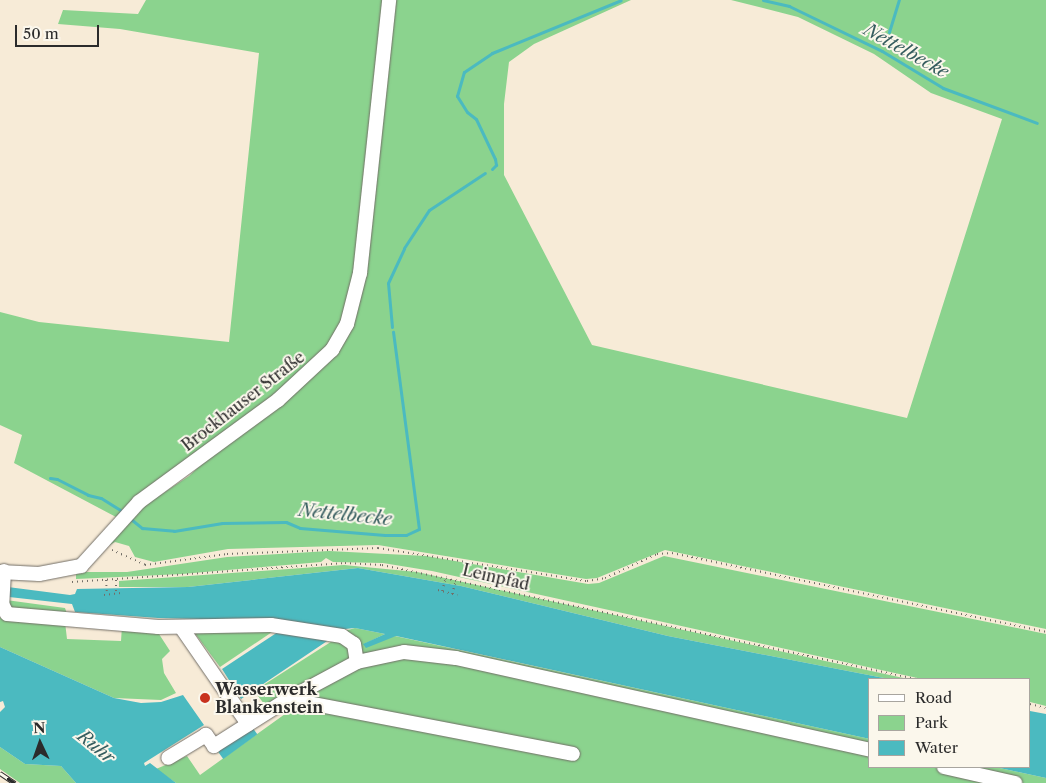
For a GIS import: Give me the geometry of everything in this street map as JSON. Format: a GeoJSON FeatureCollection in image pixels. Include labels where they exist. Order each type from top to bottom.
{"type":"FeatureCollection","features":[{"type":"Feature","properties":{"kind":"lane","name":"Brockhauser Straße"},"geometry":{"type":"LineString","coordinates":[[3,575],[39,574],[64,576],[82,566],[139,502],[308,374],[340,337],[353,304],[360,273],[389,0]]}},
{"type":"Feature","properties":{"kind":"lane"},"geometry":{"type":"LineString","coordinates":[[3,575],[3,611],[7,614],[181,627],[276,626],[342,636],[354,644],[357,662]]}},
{"type":"Feature","properties":{"kind":"lane"},"geometry":{"type":"LineString","coordinates":[[181,627],[248,724]]}},
{"type":"Feature","properties":{"kind":"lane"},"geometry":{"type":"LineString","coordinates":[[168,758],[206,735],[214,746],[288,699],[357,662],[404,652],[456,658],[868,750]]}},
{"type":"Feature","properties":{"kind":"lane"},"geometry":{"type":"LineString","coordinates":[[288,699],[573,754]]}},
{"type":"Feature","properties":{"kind":"lane"},"geometry":{"type":"LineString","coordinates":[[948,768],[1015,783]]}},
{"type":"Feature","properties":{"kind":"path"},"geometry":{"type":"LineString","coordinates":[[100,544],[145,565],[227,554],[378,548],[587,581],[605,578],[650,556],[672,553],[1046,632]]}},
{"type":"Feature","properties":{"kind":"path","name":"Leinpfad"},"geometry":{"type":"LineString","coordinates":[[64,576],[116,580],[345,563],[382,565],[911,678]]}},
{"type":"Feature","properties":{"kind":"path"},"geometry":{"type":"LineString","coordinates":[[442,591],[446,578]]}},
{"type":"Feature","properties":{"kind":"path"},"geometry":{"type":"LineString","coordinates":[[106,580],[105,595],[122,593]]}},
{"type":"Feature","properties":{"kind":"path"},"geometry":{"type":"LineString","coordinates":[[116,580],[116,594]]}},
{"type":"Feature","properties":{"kind":"path"},"geometry":{"type":"LineString","coordinates":[[452,594],[456,580]]}},
{"type":"Feature","properties":{"kind":"path"},"geometry":{"type":"LineString","coordinates":[[438,590],[457,595]]}},
{"type":"Feature","properties":{"kind":"path"},"geometry":{"type":"LineString","coordinates":[[1031,704],[1046,708]]}},
{"type":"Feature","properties":{"kind":"green space"},"geometry":{"type":"Polygon","coordinates":[[[146,0],[385,0],[356,267],[344,323],[318,361],[116,517],[14,463],[22,435],[0,425],[0,312],[39,322],[229,342],[259,53],[120,29],[58,24],[63,10],[138,14],[146,0]]]}},
{"type":"Feature","properties":{"kind":"green space"},"geometry":{"type":"Polygon","coordinates":[[[392,0],[631,0],[534,44],[509,62],[504,104],[504,175],[592,345],[907,418],[1002,119],[931,93],[874,54],[798,17],[731,0],[1046,0],[1046,629],[665,550],[597,578],[586,579],[378,545],[228,549],[154,562],[135,557],[129,546],[115,542],[110,545],[106,541],[130,515],[189,476],[350,324],[392,0]]]}},
{"type":"Feature","properties":{"kind":"green space"},"geometry":{"type":"Polygon","coordinates":[[[329,551],[426,556],[588,584],[599,583],[664,556],[1046,634],[1046,706],[1031,702],[1031,678],[917,678],[432,571],[383,563],[333,562],[326,558],[321,562],[182,574],[76,579],[76,572],[127,572],[227,557],[329,551]]]}},
{"type":"Feature","properties":{"kind":"green space"},"geometry":{"type":"Polygon","coordinates":[[[344,565],[417,572],[903,678],[884,678],[668,636],[461,586],[358,568],[188,587],[119,587],[119,581],[344,565]]]}},
{"type":"Feature","properties":{"kind":"green space"},"geometry":{"type":"Polygon","coordinates":[[[6,600],[65,608],[67,614],[12,611],[6,600]]]}},
{"type":"Feature","properties":{"kind":"green space"},"geometry":{"type":"Polygon","coordinates":[[[0,618],[65,622],[67,639],[121,641],[122,626],[150,629],[159,634],[170,651],[162,659],[164,673],[176,693],[161,700],[114,698],[0,647],[0,618]]]}},
{"type":"Feature","properties":{"kind":"green space"},"geometry":{"type":"Polygon","coordinates":[[[191,628],[275,630],[220,667],[191,628]]]}},
{"type":"Feature","properties":{"kind":"green space"},"geometry":{"type":"Polygon","coordinates":[[[355,628],[385,634],[364,644],[395,636],[868,739],[868,768],[1000,768],[1046,778],[1046,783],[176,783],[156,769],[187,756],[200,775],[299,704],[305,693],[361,667],[341,632],[355,628]]]}},
{"type":"Feature","properties":{"kind":"green space"},"geometry":{"type":"Polygon","coordinates":[[[337,638],[352,646],[352,662],[265,705],[254,691],[337,638]]]}},
{"type":"Feature","properties":{"kind":"green space"},"geometry":{"type":"Polygon","coordinates":[[[0,747],[25,764],[61,766],[76,783],[20,783],[0,769],[0,747]]]}},
{"type":"Feature","properties":{"kind":"water"},"geometry":{"type":"Polygon","coordinates":[[[358,568],[461,586],[668,636],[884,678],[868,678],[868,739],[396,636],[366,648],[363,644],[385,634],[355,628],[345,629],[241,699],[222,669],[281,630],[287,621],[158,618],[75,612],[72,604],[0,596],[0,586],[70,595],[75,594],[77,589],[188,587],[358,568]]]}},
{"type":"Feature","properties":{"kind":"water","name":"Ruhr"},"geometry":{"type":"Polygon","coordinates":[[[0,647],[114,698],[141,703],[161,702],[183,695],[204,725],[144,763],[145,766],[150,763],[176,783],[76,783],[61,766],[25,764],[0,747],[0,712],[5,707],[3,701],[0,702],[0,647]]]}},
{"type":"Feature","properties":{"kind":"water"},"geometry":{"type":"Polygon","coordinates":[[[1031,711],[1046,714],[1046,778],[1000,768],[1031,768],[1031,711]]]}},
{"type":"Feature","properties":{"kind":"water"},"geometry":{"type":"Polygon","coordinates":[[[252,727],[257,734],[223,759],[218,752],[252,727]]]}},
{"type":"Feature","properties":{"kind":"waterway","name":"Nettelbecke"},"geometry":{"type":"LineString","coordinates":[[492,169],[496,165],[495,159],[476,119],[467,112],[457,96],[464,72],[492,53],[621,0]]}},
{"type":"Feature","properties":{"kind":"waterway","name":"Nettelbecke"},"geometry":{"type":"LineString","coordinates":[[763,0],[789,6],[882,51],[943,88],[1037,123]]}},
{"type":"Feature","properties":{"kind":"waterway"},"geometry":{"type":"LineString","coordinates":[[889,32],[899,0]]}},
{"type":"Feature","properties":{"kind":"waterway","name":"Nettelbecke"},"geometry":{"type":"LineString","coordinates":[[392,327],[388,283],[404,248],[429,210],[485,173]]}},
{"type":"Feature","properties":{"kind":"waterway","name":"Nettelbecke"},"geometry":{"type":"LineString","coordinates":[[132,520],[142,528],[174,531],[222,523],[286,522],[300,528],[385,535],[406,535],[419,529],[393,332]]}},
{"type":"Feature","properties":{"kind":"waterway","name":"Nettelbecke"},"geometry":{"type":"LineString","coordinates":[[50,478],[57,479],[88,495],[101,498],[122,511]]}},
{"type":"Feature","properties":{"kind":"railway"},"geometry":{"type":"LineString","coordinates":[[0,773],[15,783]]}},
{"type":"Feature","properties":{"kind":"place","name":"Wasserwerk Blankenstein"},"geometry":{"type":"Point","coordinates":[205,698]}}]}
